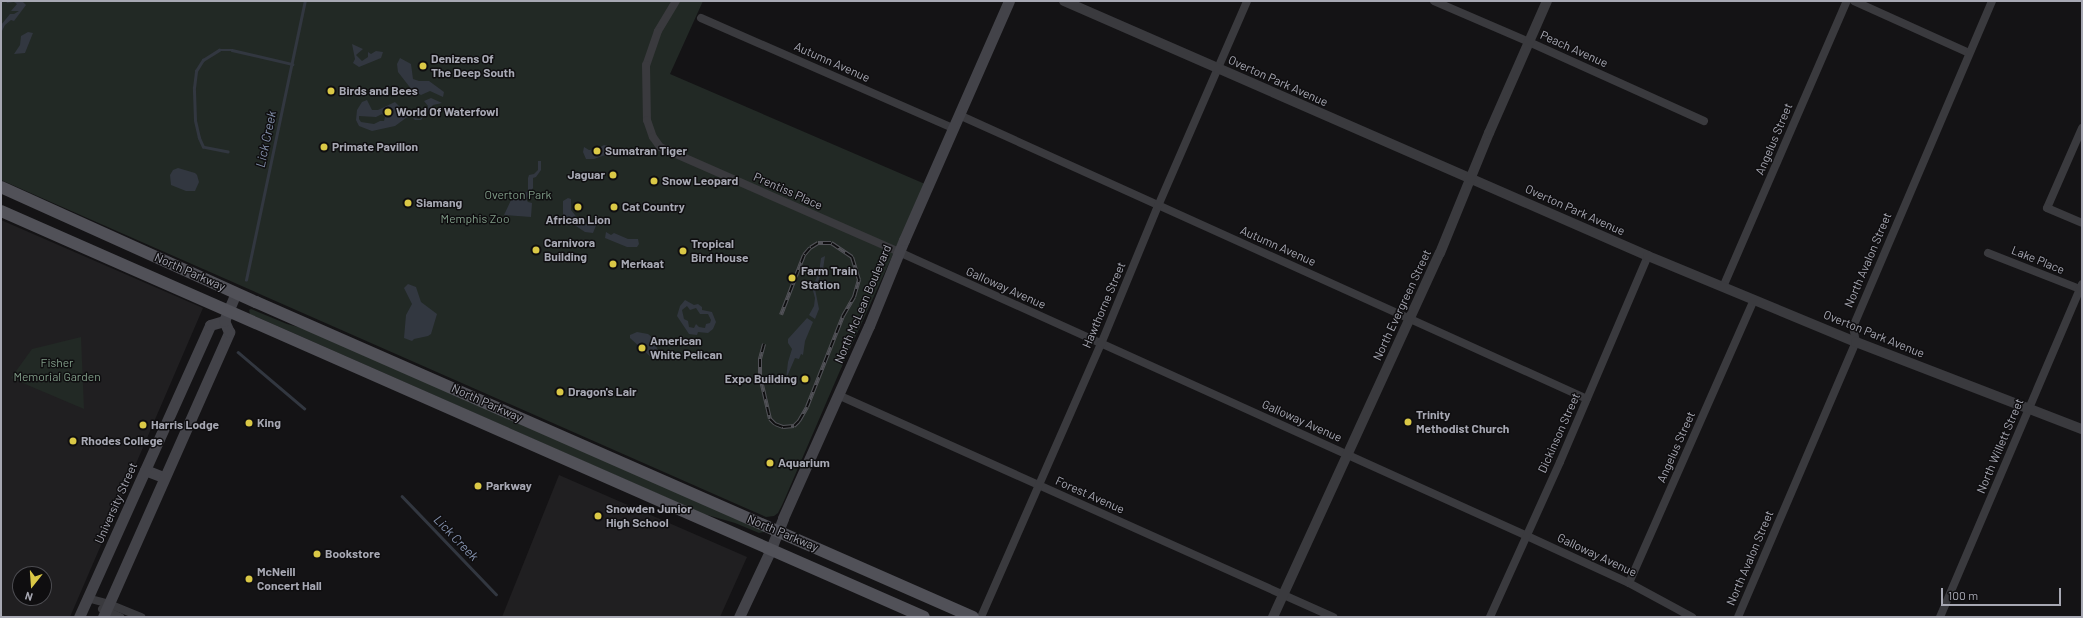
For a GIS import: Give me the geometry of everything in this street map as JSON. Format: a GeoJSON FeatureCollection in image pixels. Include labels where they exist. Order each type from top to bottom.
{"type":"FeatureCollection","features":[{"type":"Feature","properties":{"kind":"main road","name":"North McLean Boulevard"},"geometry":{"type":"LineString","coordinates":[[739,617],[869,326],[899,252],[1009,1]]}},
{"type":"Feature","properties":{"kind":"main road","name":"North Parkway"},"geometry":{"type":"LineString","coordinates":[[1,187],[236,293],[973,617]]}},
{"type":"Feature","properties":{"kind":"main road","name":"North Parkway"},"geometry":{"type":"LineString","coordinates":[[1,211],[226,316],[924,617]]}},
{"type":"Feature","properties":{"kind":"main road"},"geometry":{"type":"LineString","coordinates":[[106,610],[163,478],[229,332],[226,316],[236,293]]}},
{"type":"Feature","properties":{"kind":"main road","name":"University Street"},"geometry":{"type":"LineString","coordinates":[[79,617],[210,325],[226,316]]}},
{"type":"Feature","properties":{"kind":"main road"},"geometry":{"type":"LineString","coordinates":[[153,452],[171,461]]}},
{"type":"Feature","properties":{"kind":"main road"},"geometry":{"type":"LineString","coordinates":[[145,470],[163,478]]}},
{"type":"Feature","properties":{"kind":"street","name":"Prentiss Place"},"geometry":{"type":"LineString","coordinates":[[676,1],[658,31],[646,65],[647,120],[653,137],[660,147],[899,252]]}},
{"type":"Feature","properties":{"kind":"street","name":"Overton Park Avenue"},"geometry":{"type":"LineString","coordinates":[[1064,1],[1648,256],[1856,342],[2082,429]]}},
{"type":"Feature","properties":{"kind":"street","name":"Hawthorne Street"},"geometry":{"type":"LineString","coordinates":[[981,617],[1038,484],[1101,344],[1158,206],[1247,1]]}},
{"type":"Feature","properties":{"kind":"street","name":"Peach Avenue"},"geometry":{"type":"LineString","coordinates":[[1434,1],[1704,121]]}},
{"type":"Feature","properties":{"kind":"street","name":"North Evergreen Street"},"geometry":{"type":"LineString","coordinates":[[1273,617],[1410,318],[1471,180],[1489,133],[1547,1]]}},
{"type":"Feature","properties":{"kind":"street","name":"Angelus Street"},"geometry":{"type":"LineString","coordinates":[[1723,287],[1846,1]]}},
{"type":"Feature","properties":{"kind":"street"},"geometry":{"type":"LineString","coordinates":[[1854,1],[1970,53]]}},
{"type":"Feature","properties":{"kind":"street","name":"North Avalon Street"},"geometry":{"type":"LineString","coordinates":[[1738,617],[1856,342],[1853,327],[1992,1]]}},
{"type":"Feature","properties":{"kind":"street","name":"Autumn Avenue"},"geometry":{"type":"LineString","coordinates":[[701,18],[953,128]]}},
{"type":"Feature","properties":{"kind":"street","name":"Autumn Avenue"},"geometry":{"type":"LineString","coordinates":[[959,115],[1587,399]]}},
{"type":"Feature","properties":{"kind":"street"},"geometry":{"type":"LineString","coordinates":[[2082,128],[2047,208],[2082,223]]}},
{"type":"Feature","properties":{"kind":"street","name":"Galloway Avenue"},"geometry":{"type":"LineString","coordinates":[[899,252],[1527,536],[1629,583],[1692,617]]}},
{"type":"Feature","properties":{"kind":"street","name":"Lake Place"},"geometry":{"type":"LineString","coordinates":[[1988,253],[2081,287]]}},
{"type":"Feature","properties":{"kind":"street","name":"Dickinson Street"},"geometry":{"type":"LineString","coordinates":[[1490,617],[1587,399],[1648,256]]}},
{"type":"Feature","properties":{"kind":"street","name":"North Willett Street"},"geometry":{"type":"LineString","coordinates":[[1940,617],[2081,287]]}},
{"type":"Feature","properties":{"kind":"street","name":"Angelus Street"},"geometry":{"type":"LineString","coordinates":[[1629,583],[1754,299]]}},
{"type":"Feature","properties":{"kind":"street","name":"Forest Avenue"},"geometry":{"type":"LineString","coordinates":[[838,395],[1333,617]]}},
{"type":"Feature","properties":{"kind":"street"},"geometry":{"type":"LineString","coordinates":[[87,598],[120,617]]}},
{"type":"Feature","properties":{"kind":"street"},"geometry":{"type":"LineString","coordinates":[[106,610],[140,617]]}},
{"type":"Feature","properties":{"kind":"shaded area"},"geometry":{"type":"Polygon","coordinates":[[[6,1],[22,1],[26,5],[14,21],[11,20],[5,25],[1,33],[1,25],[10,14],[14,14],[19,11],[11,11],[17,4],[14,2],[7,3],[6,1]]]}},
{"type":"Feature","properties":{"kind":"shaded area"},"geometry":{"type":"Polygon","coordinates":[[[28,32],[33,33],[25,53],[14,54],[20,45],[21,36],[28,32]]]}},
{"type":"Feature","properties":{"kind":"shaded area"},"geometry":{"type":"Polygon","coordinates":[[[352,44],[363,49],[356,55],[362,61],[368,57],[368,52],[371,54],[376,51],[383,52],[381,58],[359,67],[353,63],[355,59],[352,44]]]}},
{"type":"Feature","properties":{"kind":"shaded area"},"geometry":{"type":"Polygon","coordinates":[[[400,58],[411,64],[413,79],[419,81],[429,81],[444,92],[443,97],[430,91],[421,95],[412,90],[398,72],[397,64],[400,58]]]}},
{"type":"Feature","properties":{"kind":"shaded area"},"geometry":{"type":"Polygon","coordinates":[[[431,98],[442,103],[433,105],[421,120],[415,120],[410,115],[395,126],[372,131],[359,126],[356,120],[357,110],[362,102],[367,100],[372,110],[378,110],[395,102],[404,111],[413,114],[415,118],[420,119],[425,114],[428,106],[424,101],[431,98]],[[382,114],[376,117],[359,116],[359,119],[361,122],[374,124],[384,121],[385,117],[382,114]]]}},
{"type":"Feature","properties":{"kind":"shaded area"},"geometry":{"type":"Polygon","coordinates":[[[604,145],[611,147],[608,154],[594,159],[586,159],[583,152],[584,147],[589,150],[597,149],[604,145]]]}},
{"type":"Feature","properties":{"kind":"shaded area"},"geometry":{"type":"Polygon","coordinates":[[[538,161],[541,161],[541,170],[536,177],[533,178],[533,188],[526,199],[528,202],[532,203],[531,217],[504,215],[512,198],[520,197],[528,191],[529,175],[534,174],[538,170],[538,161]]]}},
{"type":"Feature","properties":{"kind":"shaded area"},"geometry":{"type":"Polygon","coordinates":[[[178,168],[197,175],[199,182],[195,191],[186,191],[171,185],[170,175],[173,170],[178,168]]]}},
{"type":"Feature","properties":{"kind":"shaded area"},"geometry":{"type":"Polygon","coordinates":[[[568,198],[571,199],[571,210],[579,220],[590,224],[597,223],[593,233],[585,232],[567,220],[563,214],[563,201],[568,198]]]}},
{"type":"Feature","properties":{"kind":"shaded area","name":"Rhodes College"},"geometry":{"type":"Polygon","coordinates":[[[1,220],[203,308],[70,617],[1,617],[1,220]]]}},
{"type":"Feature","properties":{"kind":"shaded area"},"geometry":{"type":"Polygon","coordinates":[[[606,232],[611,235],[614,233],[628,239],[638,239],[639,244],[637,247],[627,247],[605,238],[606,232]]]}},
{"type":"Feature","properties":{"kind":"shaded area"},"geometry":{"type":"Polygon","coordinates":[[[825,256],[823,269],[815,289],[819,309],[815,319],[809,315],[814,306],[815,298],[812,287],[819,273],[821,258],[825,256]]]}},
{"type":"Feature","properties":{"kind":"shaded area"},"geometry":{"type":"Polygon","coordinates":[[[408,284],[416,287],[421,302],[437,314],[431,334],[412,341],[404,338],[406,315],[412,304],[404,288],[408,284]]]}},
{"type":"Feature","properties":{"kind":"shaded area"},"geometry":{"type":"Polygon","coordinates":[[[685,300],[694,305],[698,304],[702,307],[702,310],[712,312],[716,322],[713,329],[708,333],[698,332],[697,335],[689,334],[677,316],[680,306],[685,300]],[[687,306],[682,310],[684,319],[688,321],[689,327],[694,328],[696,324],[699,327],[705,328],[706,324],[710,323],[711,320],[708,314],[700,314],[696,308],[690,310],[687,306]]]}},
{"type":"Feature","properties":{"kind":"shaded area"},"geometry":{"type":"Polygon","coordinates":[[[807,318],[813,322],[805,341],[803,355],[801,354],[799,359],[795,358],[786,379],[788,362],[792,349],[788,343],[788,339],[807,318]]]}},
{"type":"Feature","properties":{"kind":"shaded area"},"geometry":{"type":"Polygon","coordinates":[[[637,332],[648,334],[653,338],[658,351],[655,359],[653,359],[630,338],[630,335],[637,332]]]}},
{"type":"Feature","properties":{"kind":"shaded area","name":"Snowden Junior High School"},"geometry":{"type":"Polygon","coordinates":[[[559,475],[747,557],[720,617],[502,617],[559,475]]]}},
{"type":"Feature","properties":{"kind":"green space","name":"Overton Park"},"geometry":{"type":"Polygon","coordinates":[[[1,1],[703,1],[670,74],[925,184],[839,373],[783,503],[778,513],[774,516],[766,517],[1,180],[1,1]]]}},
{"type":"Feature","properties":{"kind":"green space"},"geometry":{"type":"Polygon","coordinates":[[[251,309],[287,324],[309,330],[764,530],[764,532],[759,533],[735,523],[704,514],[250,314],[249,310],[251,309]]]}},
{"type":"Feature","properties":{"kind":"green space","name":"Fisher Memorial Garden"},"geometry":{"type":"Polygon","coordinates":[[[81,337],[84,409],[11,378],[32,349],[81,337]]]}},
{"type":"Feature","properties":{"kind":"waterway","name":"Lick Creek"},"geometry":{"type":"LineString","coordinates":[[246,280],[305,1]]}},
{"type":"Feature","properties":{"kind":"waterway"},"geometry":{"type":"LineString","coordinates":[[228,152],[203,147],[199,138],[195,120],[194,88],[196,71],[203,60],[219,50],[232,50],[292,64]]}},
{"type":"Feature","properties":{"kind":"waterway"},"geometry":{"type":"LineString","coordinates":[[238,352],[304,408]]}},
{"type":"Feature","properties":{"kind":"waterway","name":"Lick Creek"},"geometry":{"type":"LineString","coordinates":[[402,496],[496,594]]}},
{"type":"Feature","properties":{"kind":"railway"},"geometry":{"type":"LineString","coordinates":[[764,344],[760,359],[760,376],[770,419],[775,424],[783,427],[794,426],[799,421],[807,407],[843,316],[854,297],[859,280],[852,257],[831,243],[818,243],[810,248],[804,255],[781,315]]}},
{"type":"Feature","properties":{"kind":"place","name":"Denizens Of The Deep South"},"geometry":{"type":"Point","coordinates":[423,66]}},
{"type":"Feature","properties":{"kind":"place","name":"Birds and Bees"},"geometry":{"type":"Point","coordinates":[331,91]}},
{"type":"Feature","properties":{"kind":"place","name":"World Of Waterfowl"},"geometry":{"type":"Point","coordinates":[388,112]}},
{"type":"Feature","properties":{"kind":"place","name":"Primate Pavillon"},"geometry":{"type":"Point","coordinates":[324,147]}},
{"type":"Feature","properties":{"kind":"place","name":"Sumatran Tiger"},"geometry":{"type":"Point","coordinates":[597,151]}},
{"type":"Feature","properties":{"kind":"place","name":"Jaguar"},"geometry":{"type":"Point","coordinates":[613,175]}},
{"type":"Feature","properties":{"kind":"place","name":"Snow Leopard"},"geometry":{"type":"Point","coordinates":[654,181]}},
{"type":"Feature","properties":{"kind":"place","name":"Siamang"},"geometry":{"type":"Point","coordinates":[408,203]}},
{"type":"Feature","properties":{"kind":"place","name":"African Lion"},"geometry":{"type":"Point","coordinates":[578,207]}},
{"type":"Feature","properties":{"kind":"place","name":"Cat Country"},"geometry":{"type":"Point","coordinates":[614,207]}},
{"type":"Feature","properties":{"kind":"place","name":"Carnivora Building"},"geometry":{"type":"Point","coordinates":[536,250]}},
{"type":"Feature","properties":{"kind":"place","name":"Tropical Bird House"},"geometry":{"type":"Point","coordinates":[683,251]}},
{"type":"Feature","properties":{"kind":"place","name":"Merkaat"},"geometry":{"type":"Point","coordinates":[613,264]}},
{"type":"Feature","properties":{"kind":"place","name":"Farm Train Station"},"geometry":{"type":"Point","coordinates":[792,278]}},
{"type":"Feature","properties":{"kind":"place","name":"American White Pelican"},"geometry":{"type":"Point","coordinates":[642,348]}},
{"type":"Feature","properties":{"kind":"place","name":"Expo Building"},"geometry":{"type":"Point","coordinates":[805,379]}},
{"type":"Feature","properties":{"kind":"place","name":"Dragon's Lair"},"geometry":{"type":"Point","coordinates":[560,392]}},
{"type":"Feature","properties":{"kind":"place","name":"Trinity Methodist Church"},"geometry":{"type":"Point","coordinates":[1408,422]}},
{"type":"Feature","properties":{"kind":"place","name":"King"},"geometry":{"type":"Point","coordinates":[249,423]}},
{"type":"Feature","properties":{"kind":"place","name":"Harris Lodge"},"geometry":{"type":"Point","coordinates":[143,425]}},
{"type":"Feature","properties":{"kind":"place","name":"Rhodes College"},"geometry":{"type":"Point","coordinates":[73,441]}},
{"type":"Feature","properties":{"kind":"place","name":"Aquarium"},"geometry":{"type":"Point","coordinates":[770,463]}},
{"type":"Feature","properties":{"kind":"place","name":"Parkway"},"geometry":{"type":"Point","coordinates":[478,486]}},
{"type":"Feature","properties":{"kind":"place","name":"Snowden Junior High School"},"geometry":{"type":"Point","coordinates":[598,516]}},
{"type":"Feature","properties":{"kind":"place","name":"Bookstore"},"geometry":{"type":"Point","coordinates":[317,554]}},
{"type":"Feature","properties":{"kind":"place","name":"McNeill Concert Hall"},"geometry":{"type":"Point","coordinates":[249,579]}},
{"type":"Feature","properties":{"kind":"park label","name":"Memphis Zoo"},"geometry":{"type":"Point","coordinates":[475,219]}}]}
